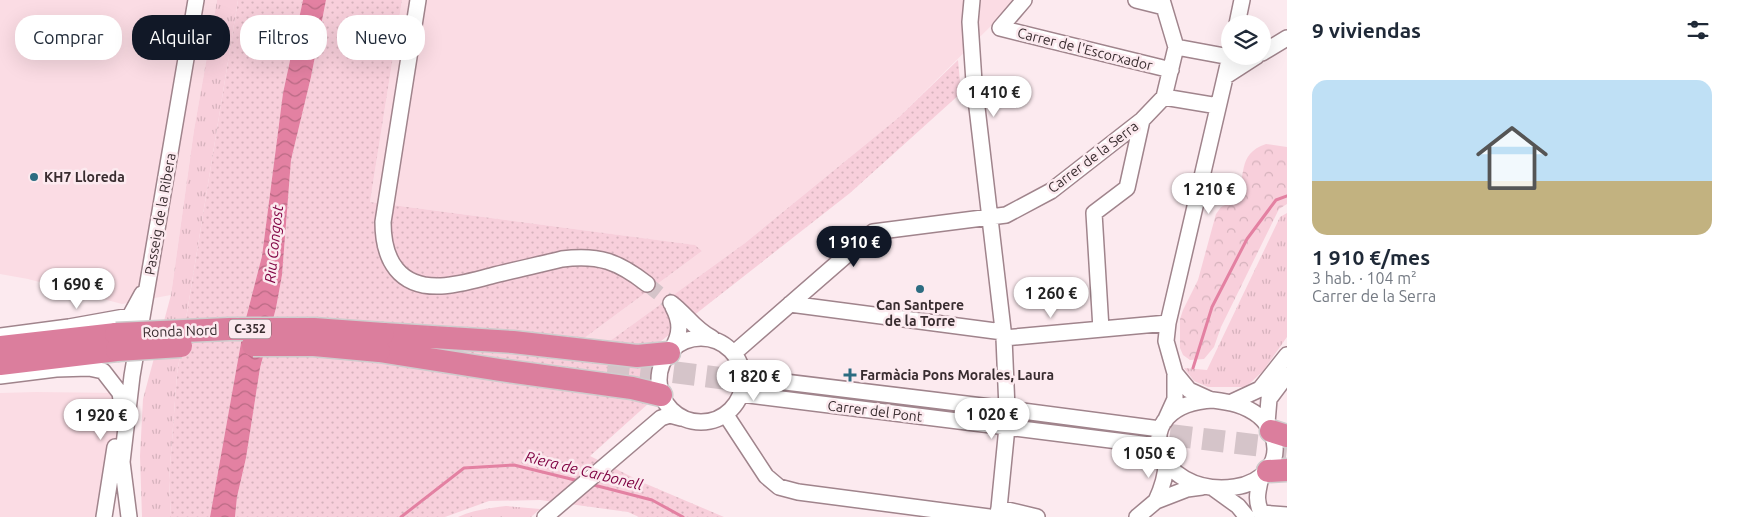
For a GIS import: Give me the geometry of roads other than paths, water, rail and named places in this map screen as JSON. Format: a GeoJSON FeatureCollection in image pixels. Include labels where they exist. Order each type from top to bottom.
{"type":"FeatureCollection","features":[{"type":"Feature","properties":{"kind":"highway","name":"Ronda Nord"},"geometry":{"type":"LineString","coordinates":[[0,364],[116,342]]}},
{"type":"Feature","properties":{"kind":"highway","name":"Ronda Nord"},"geometry":{"type":"LineString","coordinates":[[0,347],[116,342],[162,347],[381,342],[510,357]]}},
{"type":"Feature","properties":{"kind":"highway"},"geometry":{"type":"LineString","coordinates":[[381,342],[513,342],[637,356],[671,351]]}},
{"type":"Feature","properties":{"kind":"highway"},"geometry":{"type":"LineString","coordinates":[[381,342],[500,370],[632,388],[662,396]]}},
{"type":"Feature","properties":{"kind":"street","name":"Passeig de la Ribera"},"geometry":{"type":"LineString","coordinates":[[129,517],[122,462],[132,376],[196,0]]}},
{"type":"Feature","properties":{"kind":"street"},"geometry":{"type":"LineString","coordinates":[[418,0],[383,222],[385,248],[394,267],[405,276],[420,284],[443,286],[562,259],[598,258],[618,265],[648,284]]}},
{"type":"Feature","properties":{"kind":"street"},"geometry":{"type":"LineString","coordinates":[[972,0],[970,22],[974,83],[1004,335],[1007,409]]}},
{"type":"Feature","properties":{"kind":"street","name":"Carrer de l'Escorxador"},"geometry":{"type":"LineString","coordinates":[[1024,0],[1000,28],[1171,70]]}},
{"type":"Feature","properties":{"kind":"street"},"geometry":{"type":"LineString","coordinates":[[1136,0],[1164,2],[1176,47],[1164,97],[1218,106]]}},
{"type":"Feature","properties":{"kind":"street"},"geometry":{"type":"LineString","coordinates":[[1239,15],[1242,0]]}},
{"type":"Feature","properties":{"kind":"street"},"geometry":{"type":"LineString","coordinates":[[1271,48],[1287,38]]}},
{"type":"Feature","properties":{"kind":"street"},"geometry":{"type":"LineString","coordinates":[[1176,47],[1221,55]]}},
{"type":"Feature","properties":{"kind":"street"},"geometry":{"type":"LineString","coordinates":[[1228,65],[1168,323],[1166,341],[1175,373],[1174,399],[1162,425],[1158,446],[1166,463],[1184,479],[1208,487],[1257,516],[1287,515]]}},
{"type":"Feature","properties":{"kind":"street"},"geometry":{"type":"LineString","coordinates":[[1226,76],[1243,65]]}},
{"type":"Feature","properties":{"kind":"street","name":"Carrer de la Serra"},"geometry":{"type":"LineString","coordinates":[[734,354],[873,232],[1006,215],[1050,191],[1142,120],[1164,97]]}},
{"type":"Feature","properties":{"kind":"street"},"geometry":{"type":"LineString","coordinates":[[1101,329],[1094,213],[1127,188],[1142,120]]}},
{"type":"Feature","properties":{"kind":"street"},"geometry":{"type":"LineString","coordinates":[[0,336],[69,327],[130,316],[149,277]]}},
{"type":"Feature","properties":{"kind":"street"},"geometry":{"type":"LineString","coordinates":[[545,517],[657,421],[662,414],[662,396],[658,381],[660,370],[664,360],[677,341],[680,328],[679,321],[671,304],[678,308],[702,332],[727,346],[741,366],[744,377],[741,394],[736,404],[720,418],[708,422],[695,422],[670,415],[657,421]]}},
{"type":"Feature","properties":{"kind":"street"},"geometry":{"type":"LineString","coordinates":[[790,304],[1004,335],[1168,323]]}},
{"type":"Feature","properties":{"kind":"street"},"geometry":{"type":"LineString","coordinates":[[671,351],[682,342],[692,339],[716,340]]}},
{"type":"Feature","properties":{"kind":"street"},"geometry":{"type":"LineString","coordinates":[[1232,402],[1260,389],[1287,355]]}},
{"type":"Feature","properties":{"kind":"street"},"geometry":{"type":"LineString","coordinates":[[0,376],[56,369],[88,368],[103,372],[120,392],[126,428]]}},
{"type":"Feature","properties":{"kind":"street"},"geometry":{"type":"LineString","coordinates":[[1175,373],[1189,390],[1213,400]]}},
{"type":"Feature","properties":{"kind":"street"},"geometry":{"type":"LineString","coordinates":[[1257,516],[1257,492],[1272,473],[1272,463],[1276,452],[1275,430],[1269,400],[1287,375]]}},
{"type":"Feature","properties":{"kind":"street"},"geometry":{"type":"LineString","coordinates":[[104,517],[125,390],[132,376]]}},
{"type":"Feature","properties":{"kind":"street","name":"Carrer del Pont"},"geometry":{"type":"LineString","coordinates":[[744,377],[1007,409],[1162,425]]}},
{"type":"Feature","properties":{"kind":"street","name":"Carrer del Pont"},"geometry":{"type":"LineString","coordinates":[[741,394],[1158,446]]}},
{"type":"Feature","properties":{"kind":"street"},"geometry":{"type":"LineString","coordinates":[[662,396],[672,412],[683,419]]}},
{"type":"Feature","properties":{"kind":"street"},"geometry":{"type":"LineString","coordinates":[[1162,425],[1181,408],[1194,402],[1213,400],[1232,402],[1252,411],[1275,430]]}},
{"type":"Feature","properties":{"kind":"street"},"geometry":{"type":"LineString","coordinates":[[726,414],[766,476],[779,486],[798,492],[1037,517]]}},
{"type":"Feature","properties":{"kind":"street"},"geometry":{"type":"LineString","coordinates":[[995,514],[1006,426]]}},
{"type":"Feature","properties":{"kind":"street"},"geometry":{"type":"LineString","coordinates":[[1156,501],[1164,481],[1166,463]]}},
{"type":"Feature","properties":{"kind":"street"},"geometry":{"type":"LineString","coordinates":[[1137,517],[1156,501],[1187,489],[1243,485],[1272,473]]}},
{"type":"Feature","properties":{"kind":"water"},"geometry":{"type":"Polygon","coordinates":[[[303,0],[326,0],[323,15],[300,15],[303,0]]]}},
{"type":"Feature","properties":{"kind":"water","name":"Riu Congost"},"geometry":{"type":"Polygon","coordinates":[[[290,60],[314,60],[291,160],[282,275],[276,308],[260,368],[235,517],[210,517],[244,326],[262,256],[283,93],[290,60]]]}},
{"type":"Feature","properties":{"kind":"waterway","name":"Riera de Carbonell"},"geometry":{"type":"LineString","coordinates":[[1193,368],[1212,307],[1247,239],[1276,200],[1287,196]]}},
{"type":"Feature","properties":{"kind":"waterway","name":"Riera de Carbonell"},"geometry":{"type":"LineString","coordinates":[[401,517],[464,468],[514,465],[579,481]]}},
{"type":"Feature","properties":{"kind":"waterway","name":"Riera de Carbonell"},"geometry":{"type":"LineString","coordinates":[[590,484],[652,500],[683,517]]}},
{"type":"Feature","properties":{"kind":"tunnel"},"geometry":{"type":"LineString","coordinates":[[647,284],[671,303]]}},
{"type":"Feature","properties":{"kind":"tunnel"},"geometry":{"type":"LineString","coordinates":[[608,364],[768,384]]}},
{"type":"Feature","properties":{"kind":"tunnel"},"geometry":{"type":"LineString","coordinates":[[1137,431],[1287,449]]}},
{"type":"Feature","properties":{"kind":"place","name":"KH7 Lloreda"},"geometry":{"type":"Point","coordinates":[34,177]}},
{"type":"Feature","properties":{"kind":"place","name":"Can Santpere de la Torre"},"geometry":{"type":"Point","coordinates":[920,289]}},
{"type":"Feature","properties":{"kind":"place","name":"Farmàcia Pons Morales, Laura"},"geometry":{"type":"Point","coordinates":[850,375]}}]}
